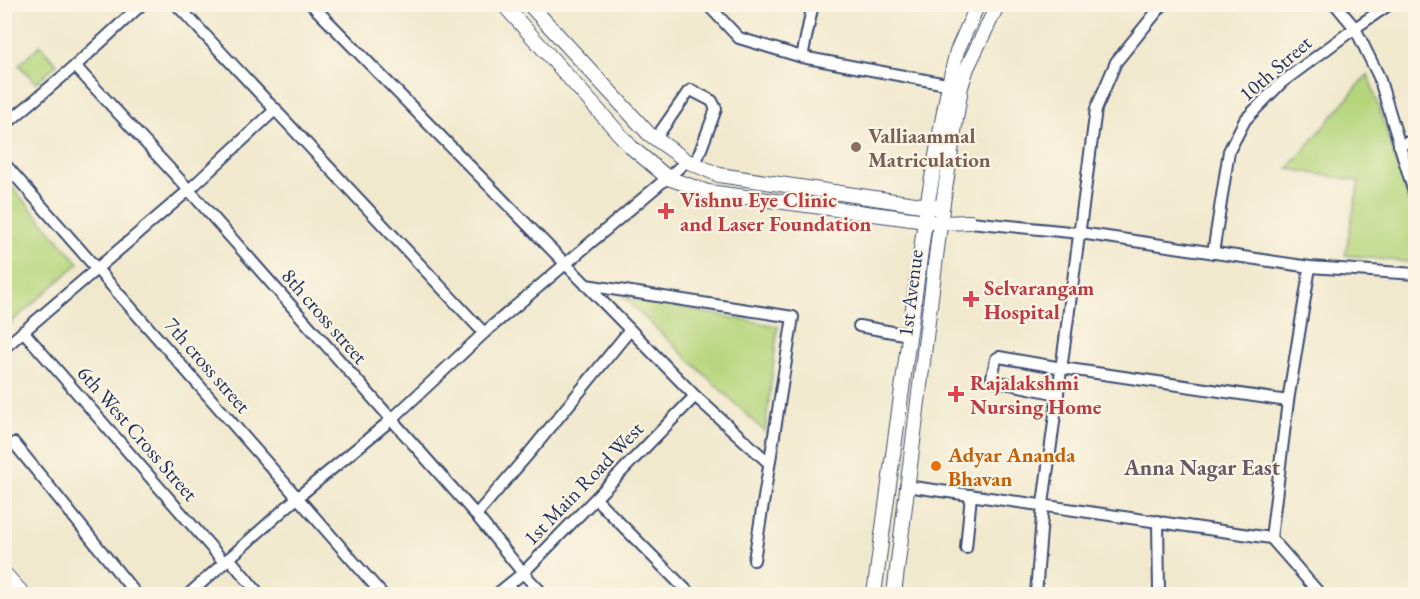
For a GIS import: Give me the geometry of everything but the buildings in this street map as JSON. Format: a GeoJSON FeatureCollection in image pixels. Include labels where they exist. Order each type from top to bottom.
{"type":"FeatureCollection","features":[{"type":"Feature","properties":{"kind":"main road"},"geometry":{"type":"LineString","coordinates":[[503,4],[631,147],[668,178],[708,192],[940,223],[970,222]]}},
{"type":"Feature","properties":{"kind":"main road"},"geometry":{"type":"LineString","coordinates":[[529,4],[656,138],[691,163],[719,175],[942,209],[970,222]]}},
{"type":"Feature","properties":{"kind":"main road","name":"1st Avenue"},"geometry":{"type":"LineString","coordinates":[[894,594],[942,209],[957,51],[978,4]]}},
{"type":"Feature","properties":{"kind":"main road","name":"1st Avenue"},"geometry":{"type":"LineString","coordinates":[[874,594],[927,206],[955,86],[967,68],[998,4]]}},
{"type":"Feature","properties":{"kind":"main road"},"geometry":{"type":"LineString","coordinates":[[4,573],[22,594]]}},
{"type":"Feature","properties":{"kind":"street"},"geometry":{"type":"LineString","coordinates":[[4,126],[75,66],[142,4]]}},
{"type":"Feature","properties":{"kind":"street"},"geometry":{"type":"LineString","coordinates":[[176,4],[484,333]]}},
{"type":"Feature","properties":{"kind":"street"},"geometry":{"type":"LineString","coordinates":[[311,4],[695,396],[769,463]]}},
{"type":"Feature","properties":{"kind":"street"},"geometry":{"type":"LineString","coordinates":[[707,4],[739,38],[802,57],[955,86]]}},
{"type":"Feature","properties":{"kind":"street"},"geometry":{"type":"LineString","coordinates":[[802,57],[813,4]]}},
{"type":"Feature","properties":{"kind":"street"},"geometry":{"type":"LineString","coordinates":[[1036,594],[1042,504],[1096,110],[1116,62],[1163,4]]}},
{"type":"Feature","properties":{"kind":"street"},"geometry":{"type":"LineString","coordinates":[[1335,4],[1355,28],[1379,77],[1416,199]]}},
{"type":"Feature","properties":{"kind":"street","name":"10th Street"},"geometry":{"type":"LineString","coordinates":[[1213,253],[1229,151],[1245,120],[1281,83],[1390,4]]}},
{"type":"Feature","properties":{"kind":"street","name":"8th cross street"},"geometry":{"type":"LineString","coordinates":[[75,66],[189,190],[543,594]]}},
{"type":"Feature","properties":{"kind":"street"},"geometry":{"type":"LineString","coordinates":[[189,594],[298,497],[391,420],[484,333],[668,178],[691,163],[716,109],[712,101],[691,90],[656,138]]}},
{"type":"Feature","properties":{"kind":"street"},"geometry":{"type":"LineString","coordinates":[[4,348],[189,190],[276,110]]}},
{"type":"Feature","properties":{"kind":"street"},"geometry":{"type":"LineString","coordinates":[[1399,145],[1416,140]]}},
{"type":"Feature","properties":{"kind":"street","name":"7th cross street"},"geometry":{"type":"LineString","coordinates":[[4,163],[382,594]]}},
{"type":"Feature","properties":{"kind":"street"},"geometry":{"type":"LineString","coordinates":[[970,222],[1080,233],[1310,267],[1416,274]]}},
{"type":"Feature","properties":{"kind":"street"},"geometry":{"type":"LineString","coordinates":[[1271,538],[1288,401],[1310,267]]}},
{"type":"Feature","properties":{"kind":"street"},"geometry":{"type":"LineString","coordinates":[[586,285],[793,317],[754,560]]}},
{"type":"Feature","properties":{"kind":"street"},"geometry":{"type":"LineString","coordinates":[[860,326],[909,335]]}},
{"type":"Feature","properties":{"kind":"street"},"geometry":{"type":"LineString","coordinates":[[476,515],[630,330]]}},
{"type":"Feature","properties":{"kind":"street","name":"6th West Cross Street"},"geometry":{"type":"LineString","coordinates":[[23,331],[259,594]]}},
{"type":"Feature","properties":{"kind":"street"},"geometry":{"type":"LineString","coordinates":[[1058,394],[998,382],[992,377],[996,359],[999,357],[1288,401]]}},
{"type":"Feature","properties":{"kind":"street","name":"1st Main Road West"},"geometry":{"type":"LineString","coordinates":[[497,594],[523,573],[695,396]]}},
{"type":"Feature","properties":{"kind":"street"},"geometry":{"type":"LineString","coordinates":[[14,443],[136,594]]}},
{"type":"Feature","properties":{"kind":"street"},"geometry":{"type":"LineString","coordinates":[[906,486],[1271,538],[1320,594]]}},
{"type":"Feature","properties":{"kind":"street"},"geometry":{"type":"LineString","coordinates":[[966,548],[971,495]]}},
{"type":"Feature","properties":{"kind":"street"},"geometry":{"type":"LineString","coordinates":[[596,499],[690,594]]}},
{"type":"Feature","properties":{"kind":"street"},"geometry":{"type":"LineString","coordinates":[[1158,521],[1159,591],[1161,594]]}},
{"type":"Feature","properties":{"kind":"green space"},"geometry":{"type":"Polygon","coordinates":[[[40,45],[57,64],[36,83],[19,65],[40,45]]]}},
{"type":"Feature","properties":{"kind":"green space"},"geometry":{"type":"Polygon","coordinates":[[[1368,74],[1415,221],[1415,263],[1345,255],[1359,181],[1288,169],[1368,74]]]}},
{"type":"Feature","properties":{"kind":"green space"},"geometry":{"type":"Polygon","coordinates":[[[5,179],[79,263],[4,328],[5,179]]]}},
{"type":"Feature","properties":{"kind":"green space"},"geometry":{"type":"Polygon","coordinates":[[[623,297],[778,326],[765,432],[623,297]]]}},
{"type":"Feature","properties":{"kind":"place","name":"Valliaammal Matriculation"},"geometry":{"type":"Point","coordinates":[856,147]}},
{"type":"Feature","properties":{"kind":"place","name":"Vishnu Eye Clinic and Laser Foundation"},"geometry":{"type":"Point","coordinates":[666,211]}},
{"type":"Feature","properties":{"kind":"place","name":"Selvarangam Hospital"},"geometry":{"type":"Point","coordinates":[971,299]}},
{"type":"Feature","properties":{"kind":"place","name":"Rajalakshmi Nursing Home"},"geometry":{"type":"Point","coordinates":[956,394]}},
{"type":"Feature","properties":{"kind":"place","name":"Adyar Ananda Bhavan"},"geometry":{"type":"Point","coordinates":[936,466]}},
{"type":"Feature","properties":{"kind":"district","name":"Anna Nagar East"},"geometry":{"type":"Point","coordinates":[1202,467]}}]}
